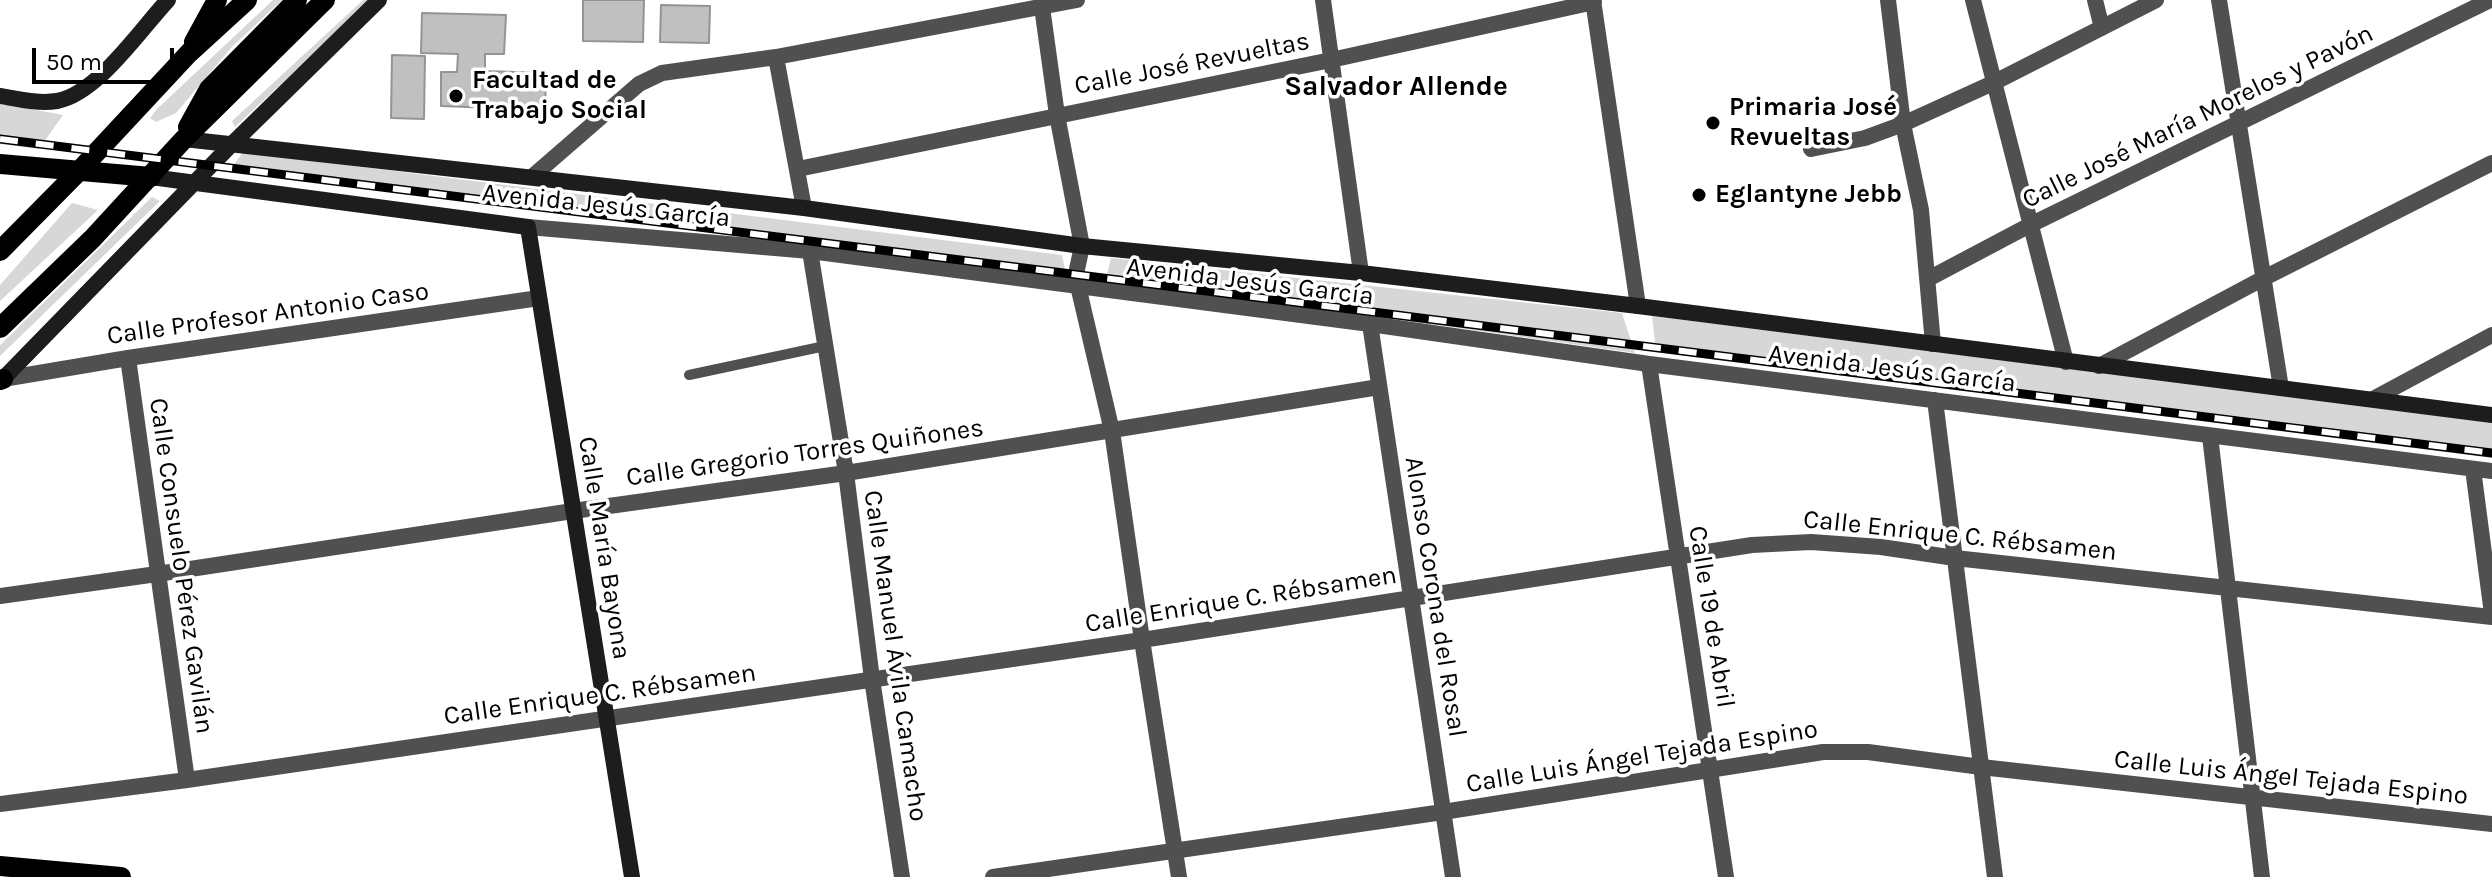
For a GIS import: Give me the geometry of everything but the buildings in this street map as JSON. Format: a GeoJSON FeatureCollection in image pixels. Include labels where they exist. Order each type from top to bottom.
{"type":"FeatureCollection","features":[{"type":"Feature","properties":{"kind":"main road"},"geometry":{"type":"LineString","coordinates":[[189,53],[217,0]]}},
{"type":"Feature","properties":{"kind":"main road"},"geometry":{"type":"LineString","coordinates":[[0,251],[189,53],[247,0]]}},
{"type":"Feature","properties":{"kind":"main road"},"geometry":{"type":"LineString","coordinates":[[184,139],[194,112],[209,89],[297,0]]}},
{"type":"Feature","properties":{"kind":"main road"},"geometry":{"type":"LineString","coordinates":[[0,328],[93,238],[184,139],[325,0]]}},
{"type":"Feature","properties":{"kind":"main road","name":"Avenida Jesús García"},"geometry":{"type":"LineString","coordinates":[[0,164],[151,177]]}},
{"type":"Feature","properties":{"kind":"main road"},"geometry":{"type":"LineString","coordinates":[[0,866],[121,877]]}},
{"type":"Feature","properties":{"kind":"street"},"geometry":{"type":"LineString","coordinates":[[1,381],[232,144],[379,0]]}},
{"type":"Feature","properties":{"kind":"street"},"geometry":{"type":"LineString","coordinates":[[533,176],[621,99],[650,77],[662,73],[776,57],[1077,0]]}},
{"type":"Feature","properties":{"kind":"street"},"geometry":{"type":"LineString","coordinates":[[1323,0],[1361,273]]}},
{"type":"Feature","properties":{"kind":"street"},"geometry":{"type":"LineString","coordinates":[[1888,0],[1903,124],[1921,210],[1933,344]]}},
{"type":"Feature","properties":{"kind":"street"},"geometry":{"type":"LineString","coordinates":[[1973,0],[2066,362]]}},
{"type":"Feature","properties":{"kind":"street"},"geometry":{"type":"LineString","coordinates":[[2095,0],[2102,28]]}},
{"type":"Feature","properties":{"kind":"street"},"geometry":{"type":"LineString","coordinates":[[1811,149],[1865,138],[1903,124],[1993,83],[2156,0]]}},
{"type":"Feature","properties":{"kind":"street"},"geometry":{"type":"LineString","coordinates":[[2219,0],[2281,388]]}},
{"type":"Feature","properties":{"kind":"street","name":"Calle José María Morelos y Pavón"},"geometry":{"type":"LineString","coordinates":[[1928,279],[2030,225],[2490,0]]}},
{"type":"Feature","properties":{"kind":"street"},"geometry":{"type":"LineString","coordinates":[[0,96],[36,101],[66,99],[80,93],[164,1]]}},
{"type":"Feature","properties":{"kind":"street"},"geometry":{"type":"LineString","coordinates":[[1593,1],[1638,306]]}},
{"type":"Feature","properties":{"kind":"street","name":"Calle José Revueltas"},"geometry":{"type":"LineString","coordinates":[[798,169],[1331,60],[1593,1]]}},
{"type":"Feature","properties":{"kind":"street"},"geometry":{"type":"LineString","coordinates":[[1042,7],[1057,115],[1082,246],[1076,274],[1112,431],[1179,877]]}},
{"type":"Feature","properties":{"kind":"street"},"geometry":{"type":"LineString","coordinates":[[776,57],[804,208]]}},
{"type":"Feature","properties":{"kind":"street","name":"Avenida Jesús García"},"geometry":{"type":"LineString","coordinates":[[184,139],[804,208],[1082,246],[1361,273],[1638,306],[2492,415]]}},
{"type":"Feature","properties":{"kind":"street"},"geometry":{"type":"LineString","coordinates":[[2099,366],[2264,278],[2492,163]]}},
{"type":"Feature","properties":{"kind":"street","name":"Avenida Jesús García"},"geometry":{"type":"LineString","coordinates":[[151,177],[528,227],[810,251],[1370,324],[1649,364],[2492,471]]}},
{"type":"Feature","properties":{"kind":"street","name":"Calle María Bayona"},"geometry":{"type":"LineString","coordinates":[[528,227],[632,877]]}},
{"type":"Feature","properties":{"kind":"street","name":"Calle Manuel Ávila Camacho"},"geometry":{"type":"LineString","coordinates":[[810,251],[846,473],[872,679],[902,877]]}},
{"type":"Feature","properties":{"kind":"street","name":"Calle Profesor Antonio Caso"},"geometry":{"type":"LineString","coordinates":[[1,381],[128,358],[539,298]]}},
{"type":"Feature","properties":{"kind":"street","name":"Alonso Corona del Rosal"},"geometry":{"type":"LineString","coordinates":[[1370,324],[1453,877]]}},
{"type":"Feature","properties":{"kind":"street"},"geometry":{"type":"LineString","coordinates":[[2373,399],[2492,335]]}},
{"type":"Feature","properties":{"kind":"street","name":"Calle Consuelo Pérez Gavilán"},"geometry":{"type":"LineString","coordinates":[[128,358],[187,780]]}},
{"type":"Feature","properties":{"kind":"street","name":"Calle 19 de Abril"},"geometry":{"type":"LineString","coordinates":[[1649,364],[1726,877]]}},
{"type":"Feature","properties":{"kind":"street","name":"Calle Gregorio Torres Quiñones"},"geometry":{"type":"LineString","coordinates":[[0,596],[846,473],[1379,387]]}},
{"type":"Feature","properties":{"kind":"street"},"geometry":{"type":"LineString","coordinates":[[1935,400],[1995,877]]}},
{"type":"Feature","properties":{"kind":"street"},"geometry":{"type":"LineString","coordinates":[[2210,436],[2262,877]]}},
{"type":"Feature","properties":{"kind":"street"},"geometry":{"type":"LineString","coordinates":[[2473,469],[2492,616]]}},
{"type":"Feature","properties":{"kind":"street","name":"Calle Enrique C. Rébsamen"},"geometry":{"type":"LineString","coordinates":[[0,804],[187,780],[1142,640],[1752,545],[1811,542],[1881,547],[1955,558],[2492,616]]}},
{"type":"Feature","properties":{"kind":"street","name":"Calle Luis Ángel Tejada Espino"},"geometry":{"type":"LineString","coordinates":[[993,877],[1443,812],[1823,752],[1868,752],[2253,799],[2492,824]]}},
{"type":"Feature","properties":{"kind":"lane"},"geometry":{"type":"LineString","coordinates":[[689,375],[825,346]]}},
{"type":"Feature","properties":{"kind":"shaded area"},"geometry":{"type":"Polygon","coordinates":[[[273,0],[282,0],[231,48],[176,113],[156,122],[150,118],[157,109],[273,0]]]}},
{"type":"Feature","properties":{"kind":"shaded area"},"geometry":{"type":"Polygon","coordinates":[[[363,0],[371,0],[235,127],[232,121],[363,0]]]}},
{"type":"Feature","properties":{"kind":"shaded area"},"geometry":{"type":"Polygon","coordinates":[[[0,103],[63,115],[39,149],[0,144],[0,103]]]}},
{"type":"Feature","properties":{"kind":"shaded area"},"geometry":{"type":"Polygon","coordinates":[[[243,152],[1062,255],[1066,274],[230,170],[243,152]]]}},
{"type":"Feature","properties":{"kind":"shaded area"},"geometry":{"type":"Polygon","coordinates":[[[152,197],[160,201],[0,356],[0,345],[152,197]]]}},
{"type":"Feature","properties":{"kind":"shaded area"},"geometry":{"type":"Polygon","coordinates":[[[72,203],[98,210],[0,301],[0,285],[72,203]]]}},
{"type":"Feature","properties":{"kind":"shaded area"},"geometry":{"type":"Polygon","coordinates":[[[1111,258],[1622,313],[1635,353],[1106,278],[1111,258]]]}},
{"type":"Feature","properties":{"kind":"shaded area"},"geometry":{"type":"Polygon","coordinates":[[[1652,316],[2492,422],[2492,458],[1656,352],[1652,316]]]}},
{"type":"Feature","properties":{"kind":"railway"},"geometry":{"type":"LineString","coordinates":[[0,139],[2492,453]]}},
{"type":"Feature","properties":{"kind":"place","name":"Facultad de Trabajo Social"},"geometry":{"type":"Point","coordinates":[456,96]}},
{"type":"Feature","properties":{"kind":"place","name":"Primaria José Revueltas"},"geometry":{"type":"Point","coordinates":[1713,123]}},
{"type":"Feature","properties":{"kind":"place","name":"Eglantyne Jebb"},"geometry":{"type":"Point","coordinates":[1699,195]}},
{"type":"Feature","properties":{"kind":"district","name":"Salvador Allende"},"geometry":{"type":"Point","coordinates":[1396,87]}}]}
